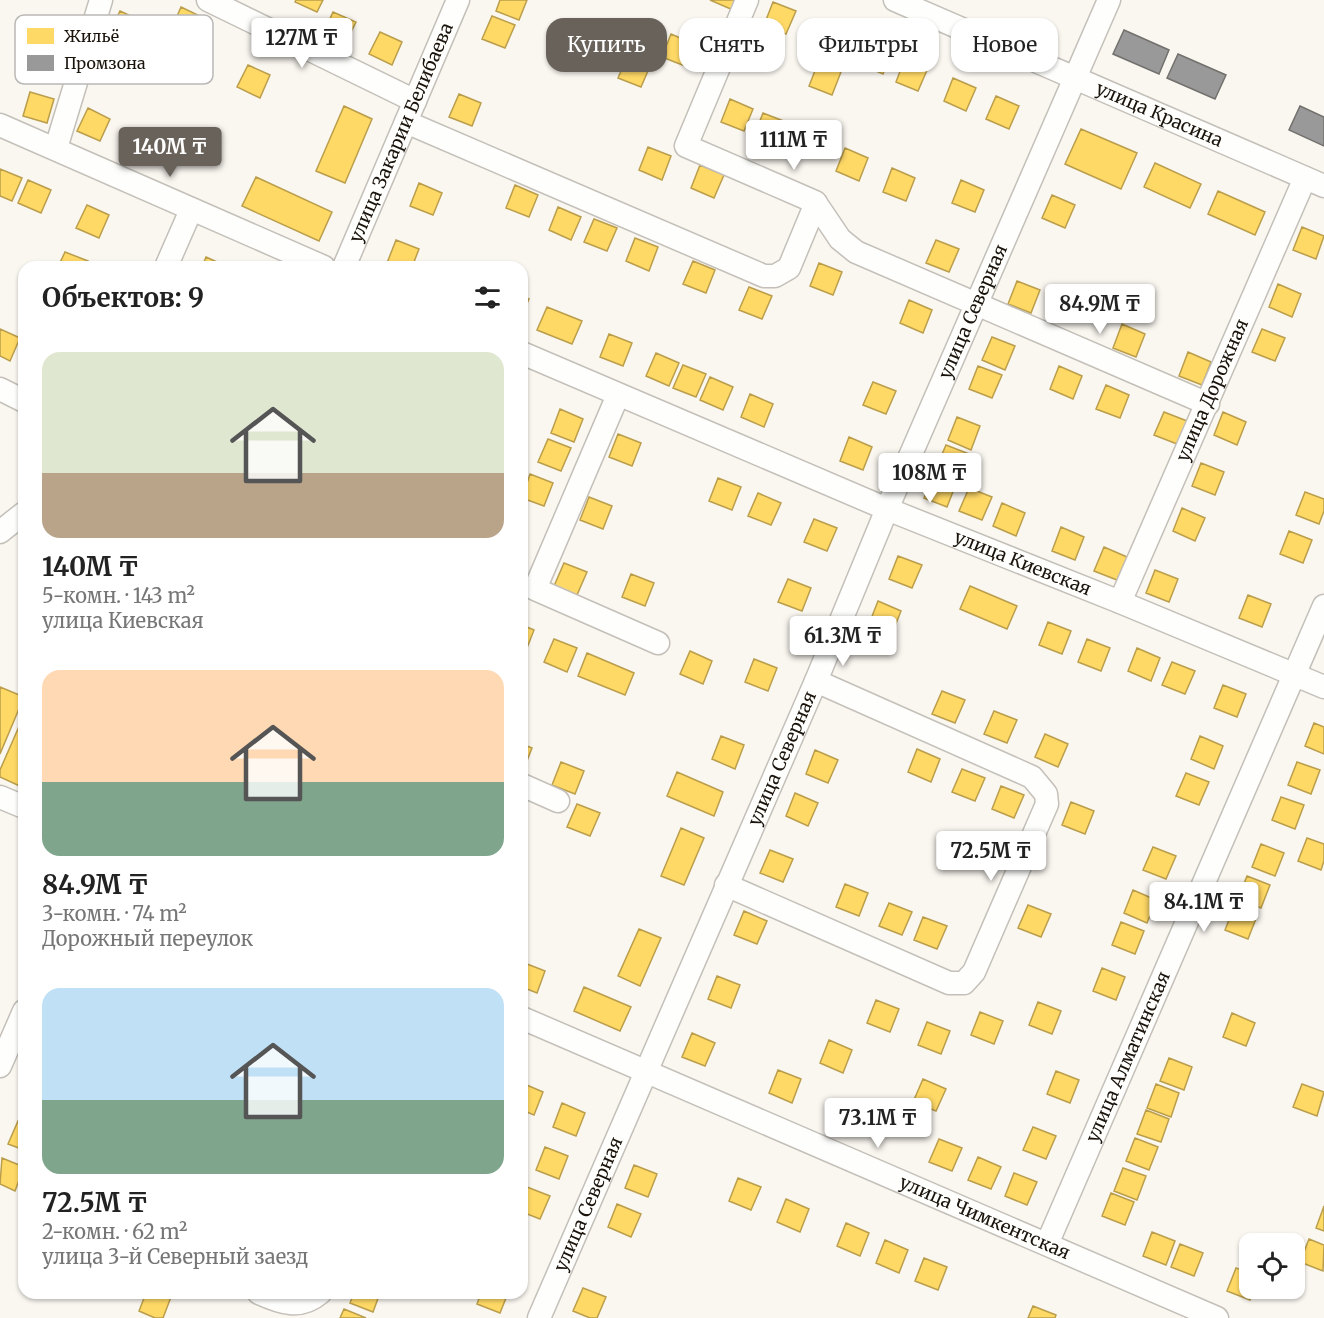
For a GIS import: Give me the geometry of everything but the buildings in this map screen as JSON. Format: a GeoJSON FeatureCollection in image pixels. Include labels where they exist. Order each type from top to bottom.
{"type":"FeatureCollection","features":[{"type":"Feature","properties":{"kind":"street"},"geometry":{"type":"LineString","coordinates":[[96,15],[101,0]]}},
{"type":"Feature","properties":{"kind":"street"},"geometry":{"type":"LineString","coordinates":[[208,0],[415,101]]}},
{"type":"Feature","properties":{"kind":"street","name":"улица Закарии Белибаева"},"geometry":{"type":"LineString","coordinates":[[347,261],[458,0]]}},
{"type":"Feature","properties":{"kind":"street"},"geometry":{"type":"LineString","coordinates":[[747,0],[686,146],[816,203],[840,238],[856,252],[1208,404]]}},
{"type":"Feature","properties":{"kind":"street","name":"улица Красина"},"geometry":{"type":"LineString","coordinates":[[895,0],[1315,182]]}},
{"type":"Feature","properties":{"kind":"street","name":"улица Северная"},"geometry":{"type":"LineString","coordinates":[[544,1317],[646,1071],[816,681],[887,509],[1109,0]]}},
{"type":"Feature","properties":{"kind":"street"},"geometry":{"type":"LineString","coordinates":[[56,148],[75,84]]}},
{"type":"Feature","properties":{"kind":"street"},"geometry":{"type":"LineString","coordinates":[[406,122],[764,276],[776,276],[789,268],[816,203]]}},
{"type":"Feature","properties":{"kind":"street"},"geometry":{"type":"LineString","coordinates":[[0,125],[310,261]]}},
{"type":"Feature","properties":{"kind":"street","name":"улица Дорожная"},"geometry":{"type":"LineString","coordinates":[[1120,602],[1208,404],[1315,182]]}},
{"type":"Feature","properties":{"kind":"street"},"geometry":{"type":"LineString","coordinates":[[169,261],[191,210]]}},
{"type":"Feature","properties":{"kind":"street","name":"улица Киевская"},"geometry":{"type":"LineString","coordinates":[[528,356],[887,509],[1324,687]]}},
{"type":"Feature","properties":{"kind":"street"},"geometry":{"type":"LineString","coordinates":[[0,389],[18,398]]}},
{"type":"Feature","properties":{"kind":"street"},"geometry":{"type":"LineString","coordinates":[[618,394],[528,587],[658,643]]}},
{"type":"Feature","properties":{"kind":"street"},"geometry":{"type":"LineString","coordinates":[[0,532],[18,518]]}},
{"type":"Feature","properties":{"kind":"street","name":"улица Алматинская"},"geometry":{"type":"LineString","coordinates":[[1047,1244],[1324,606]]}},
{"type":"Feature","properties":{"kind":"street"},"geometry":{"type":"LineString","coordinates":[[726,885],[948,983],[964,983],[974,972],[1047,804],[1046,794],[1032,777],[816,681]]}},
{"type":"Feature","properties":{"kind":"street"},"geometry":{"type":"LineString","coordinates":[[528,788],[558,801]]}},
{"type":"Feature","properties":{"kind":"street"},"geometry":{"type":"LineString","coordinates":[[0,797],[18,804]]}},
{"type":"Feature","properties":{"kind":"street","name":"улица Чимкентская"},"geometry":{"type":"LineString","coordinates":[[528,1021],[1217,1318]]}},
{"type":"Feature","properties":{"kind":"street"},"geometry":{"type":"LineString","coordinates":[[0,1066],[18,1025]]}},
{"type":"Feature","properties":{"kind":"street"},"geometry":{"type":"LineString","coordinates":[[277,1299],[295,1305],[306,1303],[312,1299]]}}]}
